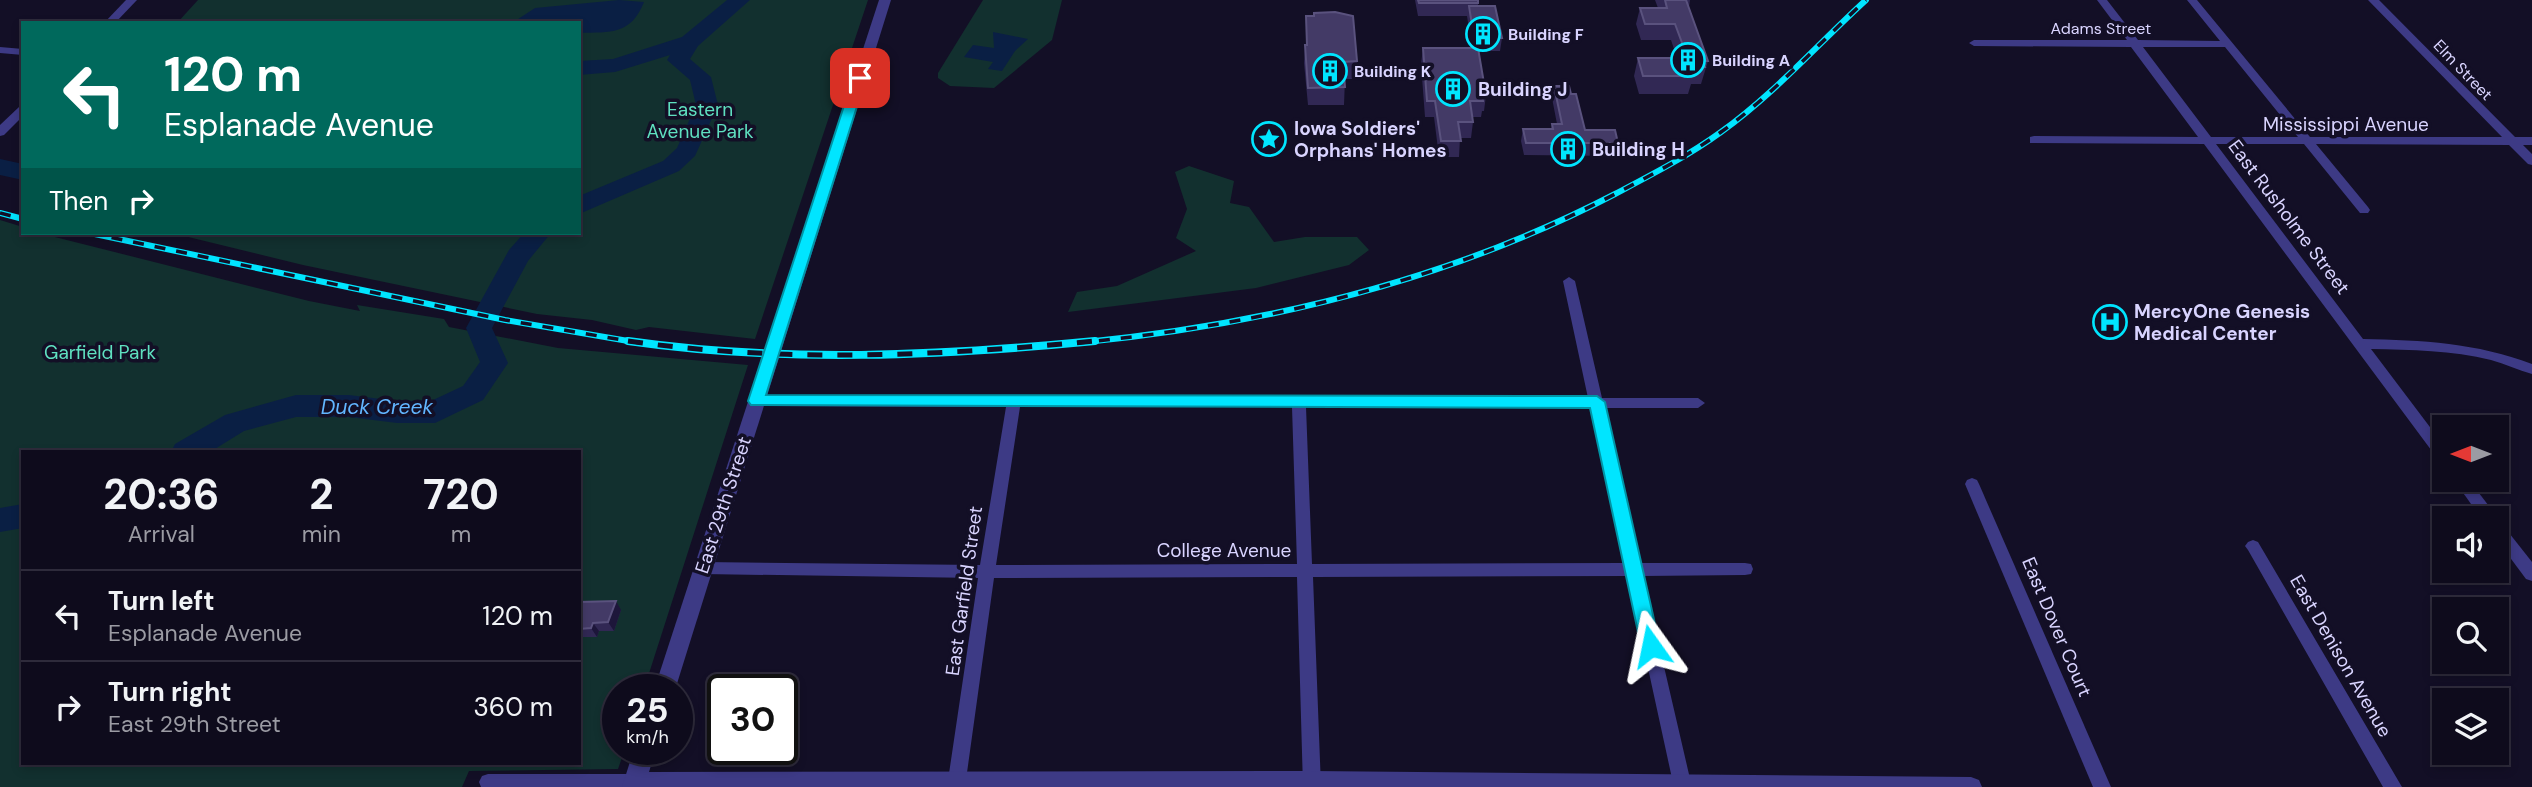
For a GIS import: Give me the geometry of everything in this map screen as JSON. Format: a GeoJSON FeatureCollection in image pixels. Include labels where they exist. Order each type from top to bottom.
{"type":"FeatureCollection","features":[{"type":"Feature","properties":{"kind":"street"},"geometry":{"type":"LineString","coordinates":[[111,21],[132,0]]}},
{"type":"Feature","properties":{"kind":"street","name":"East 29th Street"},"geometry":{"type":"LineString","coordinates":[[669,674],[884,0]]}},
{"type":"Feature","properties":{"kind":"street","name":"East Rusholme Street"},"geometry":{"type":"LineString","coordinates":[[2102,0],[2432,441]]}},
{"type":"Feature","properties":{"kind":"street"},"geometry":{"type":"LineString","coordinates":[[2192,0],[2364,210]]}},
{"type":"Feature","properties":{"kind":"street","name":"Elm Street"},"geometry":{"type":"LineString","coordinates":[[2373,0],[2532,161]]}},
{"type":"Feature","properties":{"kind":"street","name":"Adams Street"},"geometry":{"type":"LineString","coordinates":[[1974,43],[2228,44]]}},
{"type":"Feature","properties":{"kind":"street"},"geometry":{"type":"LineString","coordinates":[[0,50],[21,52]]}},
{"type":"Feature","properties":{"kind":"street"},"geometry":{"type":"LineString","coordinates":[[0,132],[21,111]]}},
{"type":"Feature","properties":{"kind":"street","name":"Mississippi Avenue"},"geometry":{"type":"LineString","coordinates":[[2034,140],[2532,141]]}},
{"type":"Feature","properties":{"kind":"street"},"geometry":{"type":"LineString","coordinates":[[1569,281],[1682,785]]}},
{"type":"Feature","properties":{"kind":"street"},"geometry":{"type":"LineString","coordinates":[[2360,344],[2440,345],[2479,351],[2532,369]]}},
{"type":"Feature","properties":{"kind":"street"},"geometry":{"type":"LineString","coordinates":[[756,401],[1698,403]]}},
{"type":"Feature","properties":{"kind":"street"},"geometry":{"type":"LineString","coordinates":[[1299,401],[1312,784]]}},
{"type":"Feature","properties":{"kind":"street","name":"East Garfield Street"},"geometry":{"type":"LineString","coordinates":[[957,784],[1014,402]]}},
{"type":"Feature","properties":{"kind":"street","name":"East Dover Court"},"geometry":{"type":"LineString","coordinates":[[1972,484],[2102,787]]}},
{"type":"Feature","properties":{"kind":"street"},"geometry":{"type":"LineString","coordinates":[[2470,492],[2481,506]]}},
{"type":"Feature","properties":{"kind":"street"},"geometry":{"type":"LineString","coordinates":[[2509,544],[2532,574]]}},
{"type":"Feature","properties":{"kind":"street","name":"East Denison Avenue"},"geometry":{"type":"LineString","coordinates":[[2253,546],[2393,787]]}},
{"type":"Feature","properties":{"kind":"street","name":"College Avenue"},"geometry":{"type":"LineString","coordinates":[[703,568],[988,572],[1745,569]]}},
{"type":"Feature","properties":{"kind":"street"},"geometry":{"type":"LineString","coordinates":[[634,784],[640,765]]}},
{"type":"Feature","properties":{"kind":"street"},"geometry":{"type":"LineString","coordinates":[[488,782],[1971,787]]}},
{"type":"Feature","properties":{"kind":"green space","name":"Eastern Avenue Park"},"geometry":{"type":"Polygon","coordinates":[[[198,0],[868,0],[755,339],[649,327],[636,330],[592,320],[537,314],[303,265],[180,235],[581,235],[581,21],[179,21],[198,0]]]}},
{"type":"Feature","properties":{"kind":"green space"},"geometry":{"type":"Polygon","coordinates":[[[983,0],[1062,0],[1052,40],[994,88],[950,86],[938,78],[938,73],[983,0]]]}},
{"type":"Feature","properties":{"kind":"green space"},"geometry":{"type":"Polygon","coordinates":[[[1189,166],[1234,181],[1230,203],[1249,207],[1274,242],[1305,237],[1357,237],[1369,250],[1349,265],[1256,288],[1068,312],[1077,292],[1117,286],[1196,251],[1176,238],[1187,209],[1175,172],[1189,166]]]}},
{"type":"Feature","properties":{"kind":"green space","name":"Garfield Park"},"geometry":{"type":"Polygon","coordinates":[[[0,220],[21,226],[21,235],[47,235],[309,301],[360,311],[357,305],[444,319],[449,327],[558,348],[748,365],[649,674],[602,674],[602,765],[619,765],[618,769],[469,771],[462,787],[0,787],[0,220]]]}},
{"type":"Feature","properties":{"kind":"water"},"geometry":{"type":"Polygon","coordinates":[[[619,0],[644,2],[633,21],[619,30],[581,33],[581,21],[515,21],[535,8],[619,0]]]}},
{"type":"Feature","properties":{"kind":"water"},"geometry":{"type":"Polygon","coordinates":[[[993,32],[1028,39],[1015,51],[1002,71],[988,69],[993,62],[964,57],[973,45],[994,48],[993,32]]]}},
{"type":"Feature","properties":{"kind":"building"},"geometry":{"type":"Polygon","coordinates":[[[1418,0],[1478,0],[1478,3],[1419,3],[1418,0]]]}},
{"type":"Feature","properties":{"kind":"building"},"geometry":{"type":"Polygon","coordinates":[[[1665,0],[1686,0],[1708,61],[1703,61],[1705,67],[1691,67],[1675,24],[1645,24],[1640,8],[1667,8],[1665,0]]]}},
{"type":"Feature","properties":{"kind":"building"},"geometry":{"type":"Polygon","coordinates":[[[1469,6],[1495,6],[1502,38],[1474,38],[1469,6]]]}},
{"type":"Feature","properties":{"kind":"building","name":"Building K"},"geometry":{"type":"Polygon","coordinates":[[[1335,12],[1353,16],[1357,61],[1343,62],[1345,87],[1308,88],[1306,16],[1335,12]]]}},
{"type":"Feature","properties":{"kind":"building"},"geometry":{"type":"Polygon","coordinates":[[[1423,48],[1478,48],[1486,95],[1482,95],[1483,101],[1470,101],[1473,122],[1458,122],[1461,141],[1441,141],[1435,101],[1427,101],[1423,48]]]}},
{"type":"Feature","properties":{"kind":"building"},"geometry":{"type":"Polygon","coordinates":[[[1638,58],[1686,58],[1693,76],[1643,76],[1638,58]]]}},
{"type":"Feature","properties":{"kind":"building"},"geometry":{"type":"Polygon","coordinates":[[[1554,86],[1569,86],[1571,94],[1576,94],[1585,130],[1615,130],[1618,143],[1526,143],[1523,129],[1553,129],[1552,124],[1562,124],[1554,86]]]}},
{"type":"Feature","properties":{"kind":"building"},"geometry":{"type":"Polygon","coordinates":[[[616,601],[608,622],[593,623],[591,628],[581,629],[581,602],[616,601]]]}},
{"type":"Feature","properties":{"kind":"waterway","name":"Duck Creek"},"geometry":{"type":"LineString","coordinates":[[690,42],[740,0]]}},
{"type":"Feature","properties":{"kind":"waterway"},"geometry":{"type":"LineString","coordinates":[[581,68],[615,65],[690,42]]}},
{"type":"Feature","properties":{"kind":"waterway","name":"Duck Creek"},"geometry":{"type":"LineString","coordinates":[[581,205],[671,166],[687,151],[707,105],[700,77],[678,60],[690,42]]}},
{"type":"Feature","properties":{"kind":"waterway"},"geometry":{"type":"LineString","coordinates":[[0,167],[21,172]]}},
{"type":"Feature","properties":{"kind":"waterway","name":"Duck Creek"},"geometry":{"type":"LineString","coordinates":[[188,450],[235,423],[296,406],[349,406],[397,412],[435,412],[473,393],[494,363],[479,328],[518,256],[536,235]]}},
{"type":"Feature","properties":{"kind":"waterway","name":"Duck Creek"},"geometry":{"type":"LineString","coordinates":[[0,520],[21,516]]}},
{"type":"Feature","properties":{"kind":"railway"},"geometry":{"type":"LineString","coordinates":[[1093,341],[1216,324],[1354,294],[1421,275],[1552,225],[1656,172],[1721,132],[1778,85],[1866,0]]}},
{"type":"Feature","properties":{"kind":"railway"},"geometry":{"type":"LineString","coordinates":[[0,213],[21,218]]}},
{"type":"Feature","properties":{"kind":"railway"},"geometry":{"type":"LineString","coordinates":[[100,235],[505,320],[629,341]]}},
{"type":"Feature","properties":{"kind":"railway"},"geometry":{"type":"LineString","coordinates":[[629,341],[686,348],[803,355],[920,353],[1093,341]]}},
{"type":"Feature","properties":{"kind":"railway"},"geometry":{"type":"LineString","coordinates":[[629,341],[640,343]]}},
{"type":"Feature","properties":{"kind":"railway"},"geometry":{"type":"LineString","coordinates":[[1077,343],[1093,341]]}},
{"type":"Feature","properties":{"kind":"place","name":"Building F"},"geometry":{"type":"Point","coordinates":[1483,34]}},
{"type":"Feature","properties":{"kind":"place","name":"Building A"},"geometry":{"type":"Point","coordinates":[1688,60]}},
{"type":"Feature","properties":{"kind":"place","name":"Building K"},"geometry":{"type":"Point","coordinates":[1330,71]}},
{"type":"Feature","properties":{"kind":"place","name":"Building J"},"geometry":{"type":"Point","coordinates":[1453,89]}},
{"type":"Feature","properties":{"kind":"place","name":"Iowa Soldiers' Orphans' Homes"},"geometry":{"type":"Point","coordinates":[1269,139]}},
{"type":"Feature","properties":{"kind":"place","name":"Building H"},"geometry":{"type":"Point","coordinates":[1568,149]}},
{"type":"Feature","properties":{"kind":"place","name":"MercyOne Genesis Medical Center"},"geometry":{"type":"Point","coordinates":[2110,322]}},
{"type":"Feature","properties":{"kind":"route"},"geometry":{"type":"LineString","coordinates":[[860,78],[756,401],[1597,402],[1651,646]]}}]}
